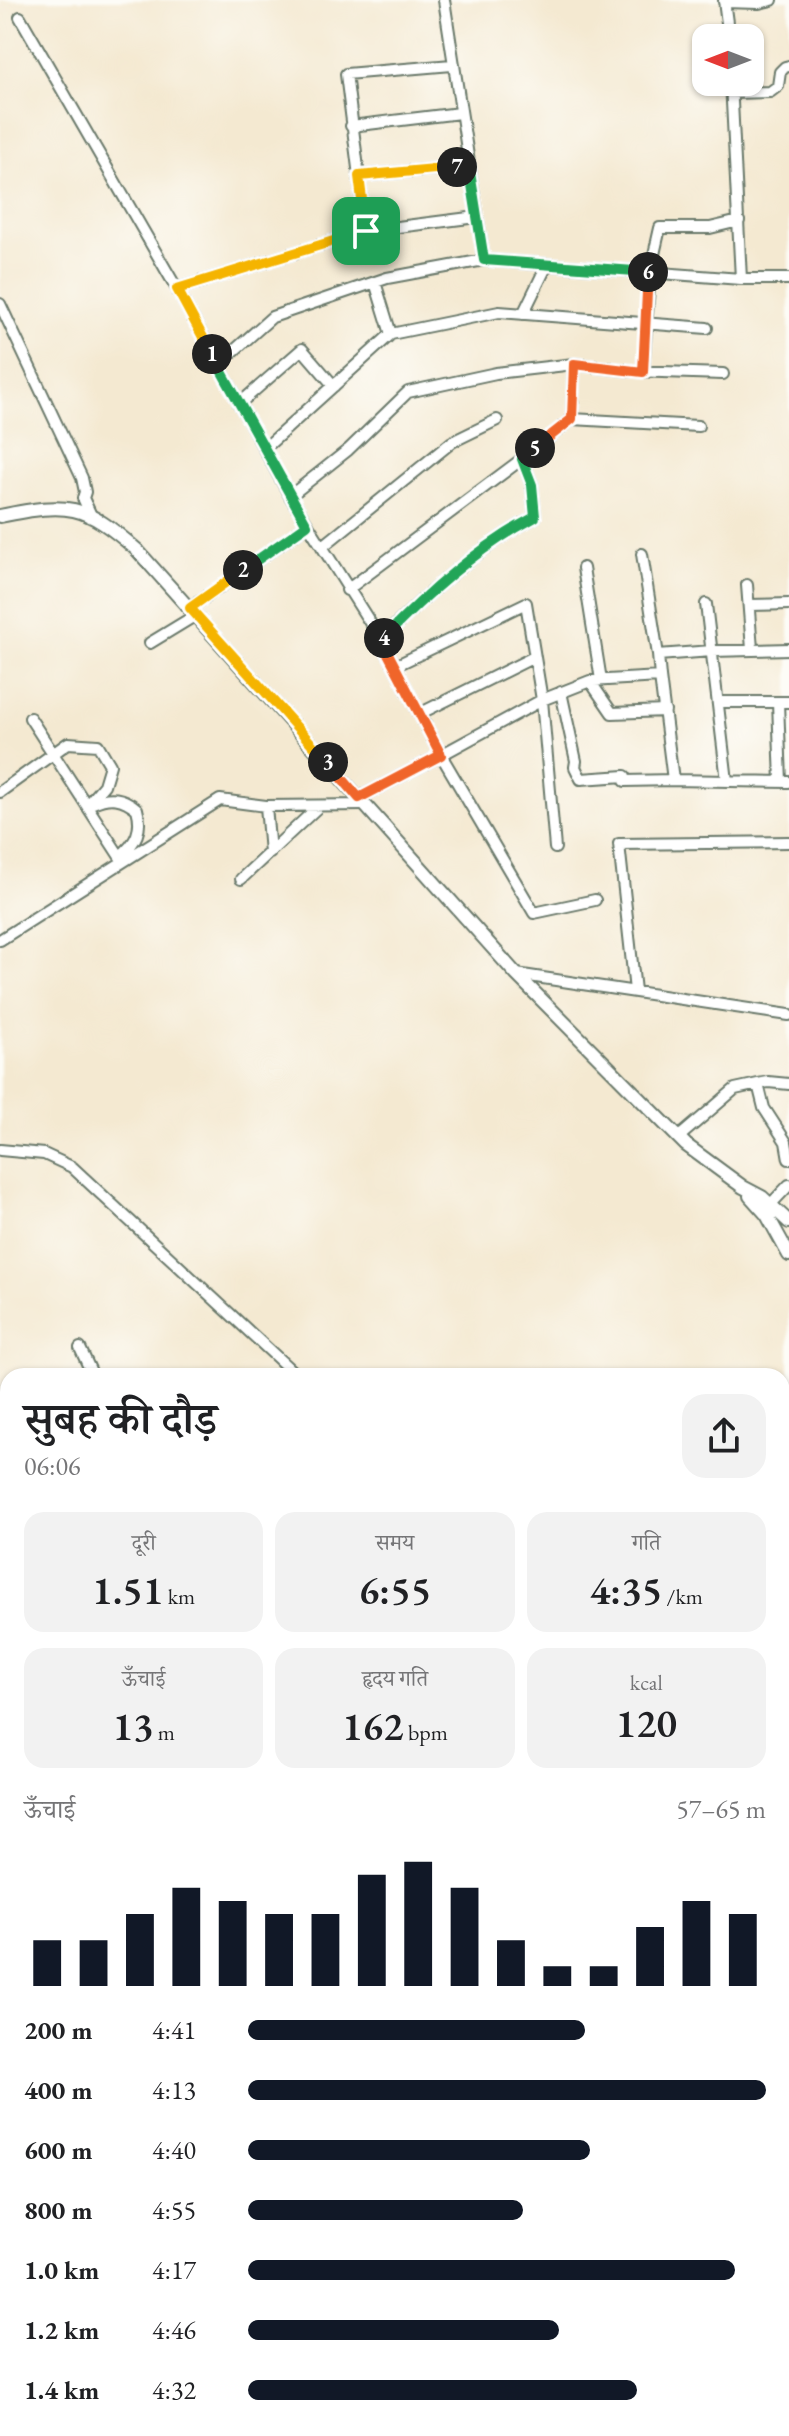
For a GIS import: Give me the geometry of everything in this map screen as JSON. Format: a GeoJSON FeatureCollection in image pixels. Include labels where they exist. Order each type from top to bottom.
{"type":"FeatureCollection","features":[{"type":"Feature","properties":{"kind":"street"},"geometry":{"type":"LineString","coordinates":[[444,0],[484,260]]}},
{"type":"Feature","properties":{"kind":"street"},"geometry":{"type":"LineString","coordinates":[[727,24],[724,1],[759,3],[772,0]]}},
{"type":"Feature","properties":{"kind":"street"},"geometry":{"type":"LineString","coordinates":[[20,17],[177,289],[290,496],[381,640],[441,755],[534,913],[595,900]]}},
{"type":"Feature","properties":{"kind":"street"},"geometry":{"type":"LineString","coordinates":[[366,231],[346,74],[452,65]]}},
{"type":"Feature","properties":{"kind":"street"},"geometry":{"type":"LineString","coordinates":[[764,91],[770,92],[778,86],[780,72],[789,66]]}},
{"type":"Feature","properties":{"kind":"street"},"geometry":{"type":"LineString","coordinates":[[732,96],[741,279]]}},
{"type":"Feature","properties":{"kind":"street"},"geometry":{"type":"LineString","coordinates":[[351,126],[460,113]]}},
{"type":"Feature","properties":{"kind":"street"},"geometry":{"type":"LineString","coordinates":[[359,176],[469,166]]}},
{"type":"Feature","properties":{"kind":"street"},"geometry":{"type":"LineString","coordinates":[[177,289],[366,231],[477,217]]}},
{"type":"Feature","properties":{"kind":"street"},"geometry":{"type":"LineString","coordinates":[[643,372],[650,272],[660,228],[710,228],[739,221]]}},
{"type":"Feature","properties":{"kind":"street"},"geometry":{"type":"LineString","coordinates":[[218,365],[272,317],[375,282],[484,260],[741,279],[789,279]]}},
{"type":"Feature","properties":{"kind":"street"},"geometry":{"type":"LineString","coordinates":[[523,314],[547,265]]}},
{"type":"Feature","properties":{"kind":"street"},"geometry":{"type":"LineString","coordinates":[[375,282],[391,334]]}},
{"type":"Feature","properties":{"kind":"street"},"geometry":{"type":"LineString","coordinates":[[0,304],[82,478],[83,498],[90,513]]}},
{"type":"Feature","properties":{"kind":"street"},"geometry":{"type":"LineString","coordinates":[[264,449],[391,334],[499,312],[707,328]]}},
{"type":"Feature","properties":{"kind":"street"},"geometry":{"type":"LineString","coordinates":[[239,404],[302,349],[334,386]]}},
{"type":"Feature","properties":{"kind":"street"},"geometry":{"type":"LineString","coordinates":[[572,419],[574,364]]}},
{"type":"Feature","properties":{"kind":"street"},"geometry":{"type":"LineString","coordinates":[[290,496],[348,450],[408,392],[496,373],[574,364],[643,372],[723,374]]}},
{"type":"Feature","properties":{"kind":"street"},"geometry":{"type":"LineString","coordinates":[[347,590],[572,419],[698,426]]}},
{"type":"Feature","properties":{"kind":"street"},"geometry":{"type":"LineString","coordinates":[[322,547],[452,442],[497,420]]}},
{"type":"Feature","properties":{"kind":"street"},"geometry":{"type":"LineString","coordinates":[[381,640],[415,605],[504,533],[535,517],[532,485],[522,459]]}},
{"type":"Feature","properties":{"kind":"street"},"geometry":{"type":"LineString","coordinates":[[0,516],[46,507],[69,507],[90,513],[137,550],[516,974],[679,1137],[789,1222]]}},
{"type":"Feature","properties":{"kind":"street"},"geometry":{"type":"LineString","coordinates":[[150,643],[307,525]]}},
{"type":"Feature","properties":{"kind":"street"},"geometry":{"type":"LineString","coordinates":[[642,554],[673,780]]}},
{"type":"Feature","properties":{"kind":"street"},"geometry":{"type":"LineString","coordinates":[[583,568],[596,680],[612,713],[665,711]]}},
{"type":"Feature","properties":{"kind":"street"},"geometry":{"type":"LineString","coordinates":[[747,585],[752,649]]}},
{"type":"Feature","properties":{"kind":"street"},"geometry":{"type":"LineString","coordinates":[[395,666],[526,603],[542,700],[555,848]]}},
{"type":"Feature","properties":{"kind":"street"},"geometry":{"type":"LineString","coordinates":[[706,604],[727,781]]}},
{"type":"Feature","properties":{"kind":"street"},"geometry":{"type":"LineString","coordinates":[[749,605],[789,604]]}},
{"type":"Feature","properties":{"kind":"street"},"geometry":{"type":"LineString","coordinates":[[658,655],[789,649]]}},
{"type":"Feature","properties":{"kind":"street"},"geometry":{"type":"LineString","coordinates":[[421,713],[534,657]]}},
{"type":"Feature","properties":{"kind":"street"},"geometry":{"type":"LineString","coordinates":[[0,940],[121,858],[220,800],[266,806],[318,807],[362,801],[475,734],[561,692],[596,680],[660,677]]}},
{"type":"Feature","properties":{"kind":"street"},"geometry":{"type":"LineString","coordinates":[[561,692],[575,767],[581,779],[785,782],[784,702],[719,702]]}},
{"type":"Feature","properties":{"kind":"street"},"geometry":{"type":"LineString","coordinates":[[30,718],[121,858]]}},
{"type":"Feature","properties":{"kind":"street"},"geometry":{"type":"LineString","coordinates":[[0,792],[68,743],[98,745],[110,765],[104,785],[87,805]]}},
{"type":"Feature","properties":{"kind":"street"},"geometry":{"type":"LineString","coordinates":[[87,805],[105,798],[119,798],[137,809],[140,832],[121,858]]}},
{"type":"Feature","properties":{"kind":"street"},"geometry":{"type":"LineString","coordinates":[[266,806],[270,853]]}},
{"type":"Feature","properties":{"kind":"street"},"geometry":{"type":"LineString","coordinates":[[241,879],[318,807]]}},
{"type":"Feature","properties":{"kind":"street"},"geometry":{"type":"LineString","coordinates":[[635,991],[619,844],[789,842]]}},
{"type":"Feature","properties":{"kind":"street"},"geometry":{"type":"LineString","coordinates":[[516,974],[789,1015]]}},
{"type":"Feature","properties":{"kind":"street"},"geometry":{"type":"LineString","coordinates":[[679,1137],[735,1089],[768,1082],[789,1084]]}},
{"type":"Feature","properties":{"kind":"street"},"geometry":{"type":"LineString","coordinates":[[758,1084],[764,1108],[786,1142],[789,1159]]}},
{"type":"Feature","properties":{"kind":"street"},"geometry":{"type":"LineString","coordinates":[[0,1150],[44,1154],[72,1167],[288,1368]]}},
{"type":"Feature","properties":{"kind":"street"},"geometry":{"type":"LineString","coordinates":[[770,1205],[789,1185]]}},
{"type":"Feature","properties":{"kind":"street"},"geometry":{"type":"LineString","coordinates":[[743,1187],[767,1215],[789,1255]]}},
{"type":"Feature","properties":{"kind":"street"},"geometry":{"type":"LineString","coordinates":[[80,1348],[89,1368]]}},
{"type":"Feature","properties":{"kind":"route"},"geometry":{"type":"LineString","coordinates":[[469,166],[484,260],[650,272],[643,372],[574,364],[572,419],[522,459],[532,485],[535,517],[504,533],[415,605],[381,640],[441,755],[359,798],[190,608],[307,525],[177,289],[366,231],[359,176],[469,166]]}}]}
